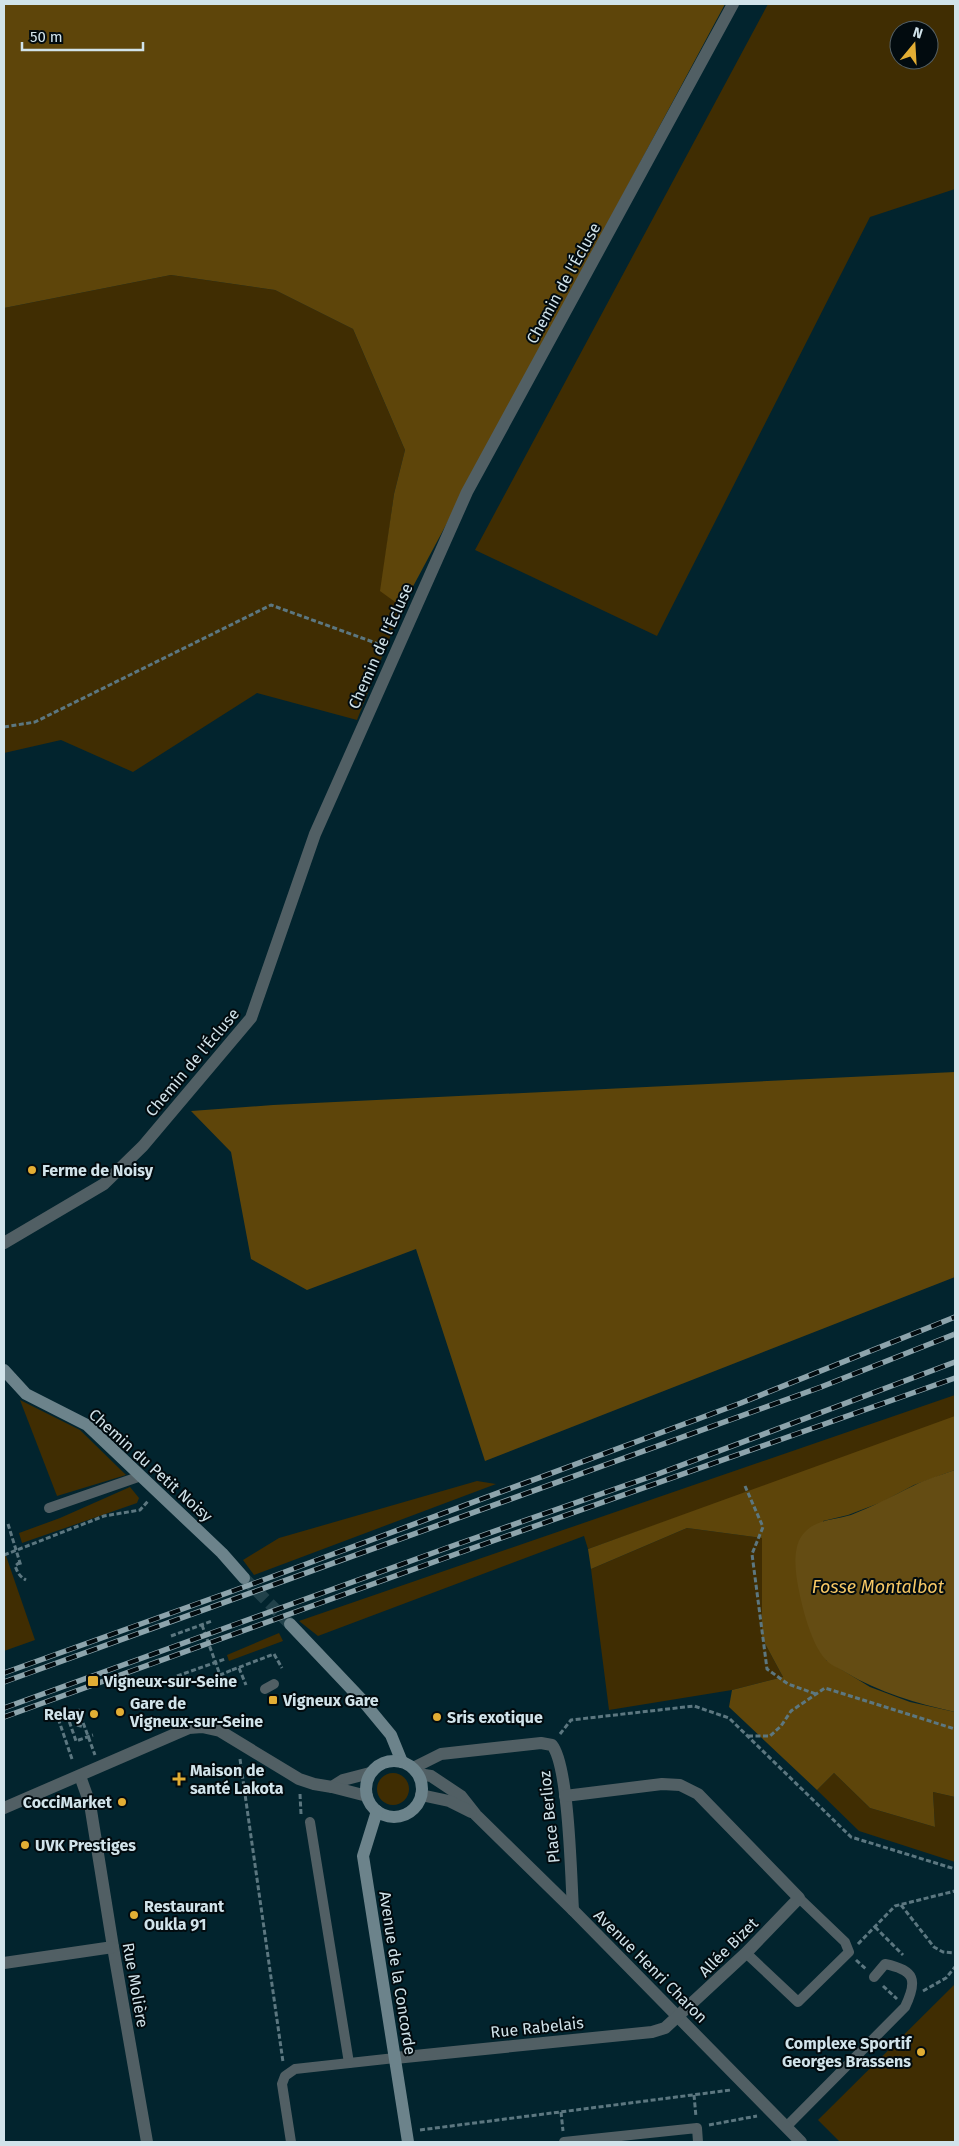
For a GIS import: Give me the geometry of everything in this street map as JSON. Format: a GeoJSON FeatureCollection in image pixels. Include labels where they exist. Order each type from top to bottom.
{"type":"FeatureCollection","features":[{"type":"Feature","properties":{"kind":"street","name":"Chemin de l'Écluse"},"geometry":{"type":"LineString","coordinates":[[4,1243],[104,1184],[143,1146],[251,1018],[314,834],[467,492],[733,4]]}},
{"type":"Feature","properties":{"kind":"street","name":"Chemin du Petit Noisy"},"geometry":{"type":"LineString","coordinates":[[4,1370],[26,1394],[87,1425],[222,1553],[244,1578]]}},
{"type":"Feature","properties":{"kind":"street"},"geometry":{"type":"LineString","coordinates":[[290,1624],[362,1700],[391,1735],[422,1784],[422,1795],[419,1803],[407,1814],[392,1817],[377,1811],[370,1805],[367,1796],[366,1788],[370,1773]]}},
{"type":"Feature","properties":{"kind":"street"},"geometry":{"type":"LineString","coordinates":[[4,1808],[189,1728],[202,1727],[220,1731],[299,1779],[367,1796]]}},
{"type":"Feature","properties":{"kind":"street"},"geometry":{"type":"LineString","coordinates":[[332,1787],[344,1780],[370,1773],[384,1762],[411,1768],[441,1754],[541,1743],[552,1744]]}},
{"type":"Feature","properties":{"kind":"street","name":"Place Berlioz"},"geometry":{"type":"LineString","coordinates":[[552,1744],[559,1755],[565,1796],[573,1910]]}},
{"type":"Feature","properties":{"kind":"street","name":"Avenue Henri Charon"},"geometry":{"type":"LineString","coordinates":[[411,1768],[431,1776],[453,1789],[476,1815],[573,1910],[801,2142]]}},
{"type":"Feature","properties":{"kind":"street","name":"Rue Molière"},"geometry":{"type":"LineString","coordinates":[[80,1776],[90,1804],[112,1946],[147,2142]]}},
{"type":"Feature","properties":{"kind":"street"},"geometry":{"type":"LineString","coordinates":[[565,1796],[662,1784],[680,1785],[698,1794],[799,1898]]}},
{"type":"Feature","properties":{"kind":"street","name":"Avenue Henri Charon"},"geometry":{"type":"LineString","coordinates":[[422,1795],[449,1801],[476,1815]]}},
{"type":"Feature","properties":{"kind":"street","name":"Avenue de la Concorde"},"geometry":{"type":"LineString","coordinates":[[377,1811],[363,1856],[408,2137]]}},
{"type":"Feature","properties":{"kind":"street","name":"Allée Bizet"},"geometry":{"type":"LineString","coordinates":[[678,2017],[746,1953],[799,1898]]}},
{"type":"Feature","properties":{"kind":"street"},"geometry":{"type":"LineString","coordinates":[[4,1963],[112,1946]]}},
{"type":"Feature","properties":{"kind":"street","name":"Rue Rabelais"},"geometry":{"type":"LineString","coordinates":[[395,2058],[652,2032],[665,2028],[678,2017]]}},
{"type":"Feature","properties":{"kind":"lane"},"geometry":{"type":"LineString","coordinates":[[48,1508],[141,1476]]}},
{"type":"Feature","properties":{"kind":"lane"},"geometry":{"type":"LineString","coordinates":[[310,1822],[349,2063]]}},
{"type":"Feature","properties":{"kind":"lane"},"geometry":{"type":"LineString","coordinates":[[746,1953],[798,2002],[849,1952],[845,1942],[799,1898]]}},
{"type":"Feature","properties":{"kind":"lane"},"geometry":{"type":"LineString","coordinates":[[786,2126],[907,2002],[913,1991],[911,1977],[902,1968],[885,1964],[874,1976]]}},
{"type":"Feature","properties":{"kind":"lane"},"geometry":{"type":"LineString","coordinates":[[291,2142],[282,2084],[289,2071],[395,2058]]}},
{"type":"Feature","properties":{"kind":"lane"},"geometry":{"type":"LineString","coordinates":[[564,2142],[697,2128],[698,2142]]}},
{"type":"Feature","properties":{"kind":"path"},"geometry":{"type":"LineString","coordinates":[[4,727],[35,722],[271,605],[396,651]]}},
{"type":"Feature","properties":{"kind":"path"},"geometry":{"type":"LineString","coordinates":[[745,1486],[763,1527],[752,1554],[767,1669],[788,1684],[816,1694]]}},
{"type":"Feature","properties":{"kind":"path"},"geometry":{"type":"LineString","coordinates":[[4,1555],[104,1516],[140,1510],[151,1496]]}},
{"type":"Feature","properties":{"kind":"path"},"geometry":{"type":"LineString","coordinates":[[8,1524],[21,1564],[15,1566],[18,1576],[26,1580]]}},
{"type":"Feature","properties":{"kind":"path"},"geometry":{"type":"LineString","coordinates":[[171,1636],[212,1621]]}},
{"type":"Feature","properties":{"kind":"path"},"geometry":{"type":"LineString","coordinates":[[202,1624],[220,1675],[274,1654],[282,1668]]}},
{"type":"Feature","properties":{"kind":"path"},"geometry":{"type":"LineString","coordinates":[[177,1676],[224,1659]]}},
{"type":"Feature","properties":{"kind":"path"},"geometry":{"type":"LineString","coordinates":[[239,1668],[246,1685]]}},
{"type":"Feature","properties":{"kind":"path"},"geometry":{"type":"LineString","coordinates":[[747,1736],[770,1736],[781,1726],[791,1711],[825,1688],[955,1729]]}},
{"type":"Feature","properties":{"kind":"path"},"geometry":{"type":"LineString","coordinates":[[552,1744],[571,1720],[694,1706],[729,1718],[851,1837],[955,1869]]}},
{"type":"Feature","properties":{"kind":"path"},"geometry":{"type":"LineString","coordinates":[[78,1709],[90,1747]]}},
{"type":"Feature","properties":{"kind":"path"},"geometry":{"type":"LineString","coordinates":[[72,1759],[58,1718],[66,1715],[76,1741],[93,1735]]}},
{"type":"Feature","properties":{"kind":"path"},"geometry":{"type":"LineString","coordinates":[[77,1724],[84,1727]]}},
{"type":"Feature","properties":{"kind":"path"},"geometry":{"type":"LineString","coordinates":[[240,1758],[284,2063],[289,2071]]}},
{"type":"Feature","properties":{"kind":"path"},"geometry":{"type":"LineString","coordinates":[[955,1891],[895,1906],[849,1952],[874,1976],[907,2002],[946,1978],[955,1966]]}},
{"type":"Feature","properties":{"kind":"path"},"geometry":{"type":"LineString","coordinates":[[901,1905],[934,1947],[943,1952],[955,1953]]}},
{"type":"Feature","properties":{"kind":"path"},"geometry":{"type":"LineString","coordinates":[[875,1927],[912,1965],[911,1977]]}},
{"type":"Feature","properties":{"kind":"path"},"geometry":{"type":"LineString","coordinates":[[408,2137],[560,2112],[748,2088]]}},
{"type":"Feature","properties":{"kind":"path"},"geometry":{"type":"LineString","coordinates":[[694,2095],[697,2128],[772,2113]]}},
{"type":"Feature","properties":{"kind":"path"},"geometry":{"type":"LineString","coordinates":[[560,2112],[564,2142]]}},
{"type":"Feature","properties":{"kind":"shaded area"},"geometry":{"type":"Polygon","coordinates":[[[4,4],[725,4],[402,607],[380,591],[394,494],[405,450],[353,329],[275,290],[171,275],[4,308],[4,4]]]}},
{"type":"Feature","properties":{"kind":"shaded area"},"geometry":{"type":"Polygon","coordinates":[[[768,4],[955,4],[955,189],[870,217],[657,636],[475,550],[768,4]]]}},
{"type":"Feature","properties":{"kind":"shaded area"},"geometry":{"type":"Polygon","coordinates":[[[171,275],[275,290],[353,329],[405,450],[394,494],[381,590],[402,607],[357,720],[257,693],[133,772],[61,740],[4,753],[4,308],[171,275]]]}},
{"type":"Feature","properties":{"kind":"shaded area"},"geometry":{"type":"Polygon","coordinates":[[[955,1072],[955,1277],[485,1461],[416,1249],[307,1290],[251,1259],[231,1152],[191,1111],[273,1105],[955,1072]]]}},
{"type":"Feature","properties":{"kind":"shaded area"},"geometry":{"type":"Polygon","coordinates":[[[955,1395],[955,1419],[588,1549],[584,1536],[318,1636],[299,1621],[955,1395]]]}},
{"type":"Feature","properties":{"kind":"shaded area"},"geometry":{"type":"Polygon","coordinates":[[[20,1400],[80,1430],[126,1475],[57,1496],[20,1400]]]}},
{"type":"Feature","properties":{"kind":"shaded area"},"geometry":{"type":"Polygon","coordinates":[[[955,1416],[955,1470],[914,1485],[882,1502],[848,1515],[823,1521],[826,1660],[870,1687],[910,1702],[955,1712],[955,1797],[933,1792],[935,1827],[870,1808],[834,1773],[817,1790],[729,1707],[732,1690],[783,1677],[762,1638],[762,1538],[687,1528],[591,1569],[588,1549],[955,1416]]]}},
{"type":"Feature","properties":{"kind":"shaded area"},"geometry":{"type":"Polygon","coordinates":[[[477,1481],[496,1484],[254,1575],[243,1560],[279,1538],[477,1481]]]}},
{"type":"Feature","properties":{"kind":"shaded area"},"geometry":{"type":"Polygon","coordinates":[[[130,1487],[139,1498],[137,1503],[22,1543],[19,1533],[60,1518],[130,1487]]]}},
{"type":"Feature","properties":{"kind":"shaded area"},"geometry":{"type":"Polygon","coordinates":[[[687,1528],[762,1538],[762,1638],[783,1677],[732,1690],[609,1710],[591,1569],[687,1528]]]}},
{"type":"Feature","properties":{"kind":"shaded area"},"geometry":{"type":"Polygon","coordinates":[[[4,1550],[35,1640],[4,1651],[4,1550]]]}},
{"type":"Feature","properties":{"kind":"shaded area"},"geometry":{"type":"Polygon","coordinates":[[[279,1633],[283,1641],[229,1661],[227,1655],[279,1633]]]}},
{"type":"Feature","properties":{"kind":"shaded area"},"geometry":{"type":"Polygon","coordinates":[[[393,1773],[399,1774],[404,1778],[408,1783],[408,1795],[404,1800],[399,1804],[393,1805],[387,1804],[382,1800],[378,1795],[377,1789],[378,1783],[382,1778],[387,1774],[393,1773]]]}},
{"type":"Feature","properties":{"kind":"shaded area"},"geometry":{"type":"Polygon","coordinates":[[[834,1773],[870,1808],[935,1827],[933,1792],[955,1797],[955,1862],[859,1831],[817,1790],[834,1773]]]}},
{"type":"Feature","properties":{"kind":"shaded area","name":"Complexe Sportif Georges Brassens"},"geometry":{"type":"Polygon","coordinates":[[[955,1984],[955,2142],[840,2142],[818,2120],[955,1984]]]}},
{"type":"Feature","properties":{"kind":"water","name":"Fosse Montalbot"},"geometry":{"type":"Polygon","coordinates":[[[955,1470],[955,1712],[885,1692],[828,1662],[816,1645],[808,1625],[795,1565],[796,1550],[801,1537],[815,1525],[826,1520],[851,1515],[923,1481],[955,1470]]]}},
{"type":"Feature","properties":{"kind":"tunnel"},"geometry":{"type":"LineString","coordinates":[[244,1578],[290,1624]]}},
{"type":"Feature","properties":{"kind":"railway"},"geometry":{"type":"LineString","coordinates":[[4,1673],[255,1583],[741,1403],[955,1317]]}},
{"type":"Feature","properties":{"kind":"railway"},"geometry":{"type":"LineString","coordinates":[[4,1682],[821,1387],[955,1334]]}},
{"type":"Feature","properties":{"kind":"railway"},"geometry":{"type":"LineString","coordinates":[[4,1708],[455,1545],[658,1474],[955,1362]]}},
{"type":"Feature","properties":{"kind":"railway"},"geometry":{"type":"LineString","coordinates":[[4,1717],[456,1554],[955,1378]]}},
{"type":"Feature","properties":{"kind":"place","name":"Ferme de Noisy"},"geometry":{"type":"Point","coordinates":[32,1170]}},
{"type":"Feature","properties":{"kind":"place","name":"Vigneux-sur-Seine"},"geometry":{"type":"Point","coordinates":[93,1681]}},
{"type":"Feature","properties":{"kind":"place","name":"Vigneux Gare"},"geometry":{"type":"Point","coordinates":[273,1700]}},
{"type":"Feature","properties":{"kind":"place","name":"Gare de Vigneux-sur-Seine"},"geometry":{"type":"Point","coordinates":[120,1712]}},
{"type":"Feature","properties":{"kind":"place","name":"Relay"},"geometry":{"type":"Point","coordinates":[94,1714]}},
{"type":"Feature","properties":{"kind":"place","name":"Sris exotique"},"geometry":{"type":"Point","coordinates":[437,1717]}},
{"type":"Feature","properties":{"kind":"place","name":"Maison de santé Lakota"},"geometry":{"type":"Point","coordinates":[179,1779]}},
{"type":"Feature","properties":{"kind":"place","name":"CocciMarket"},"geometry":{"type":"Point","coordinates":[122,1802]}},
{"type":"Feature","properties":{"kind":"place","name":"UVK Prestiges"},"geometry":{"type":"Point","coordinates":[25,1845]}},
{"type":"Feature","properties":{"kind":"place","name":"Restaurant Oukla 91"},"geometry":{"type":"Point","coordinates":[134,1915]}},
{"type":"Feature","properties":{"kind":"place","name":"Complexe Sportif Georges Brassens"},"geometry":{"type":"Point","coordinates":[921,2052]}}]}
